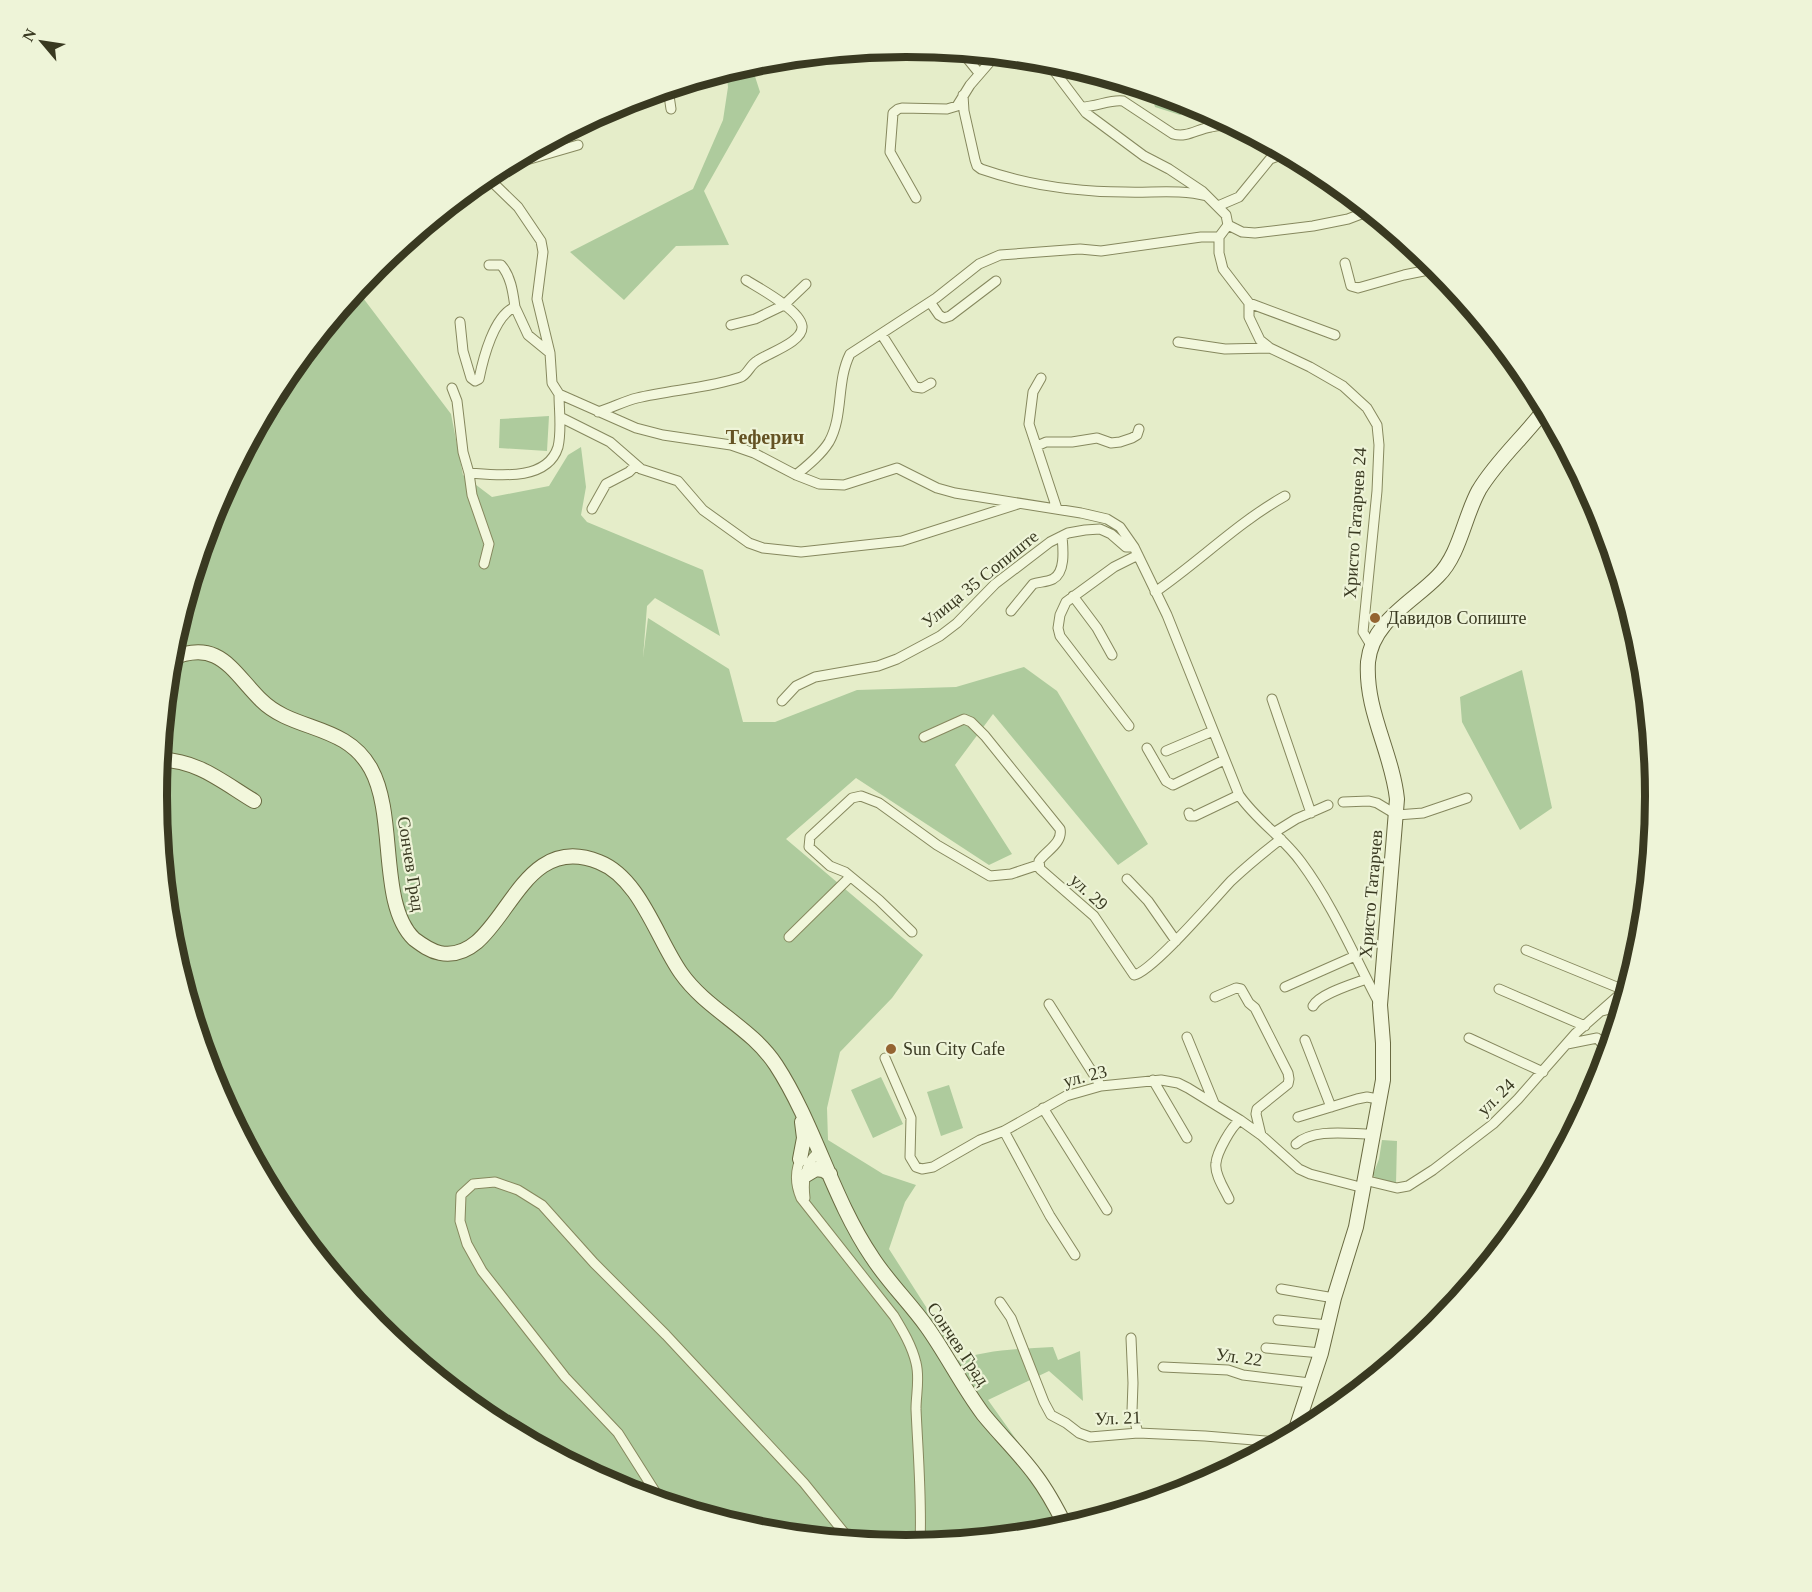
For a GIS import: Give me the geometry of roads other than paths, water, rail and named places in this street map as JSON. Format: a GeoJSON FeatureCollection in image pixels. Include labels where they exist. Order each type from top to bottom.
{"type":"FeatureCollection","features":[{"type":"Feature","properties":{"kind":"main road","name":"Христо Татарчев"},"geometry":{"type":"LineString","coordinates":[[1298,1422],[1321,1353],[1334,1298],[1352,1244],[1383,1080],[1380,1005],[1397,815],[1396,787],[1373,711],[1368,686],[1368,659],[1381,630],[1395,612],[1426,588],[1445,569],[1479,491],[1539,416]]}},
{"type":"Feature","properties":{"kind":"main road","name":"Сончев Град"},"geometry":{"type":"LineString","coordinates":[[181,654],[190,651],[203,652],[221,658],[262,701],[277,712],[340,737],[366,760],[376,779],[383,804],[398,910],[404,926],[411,935],[433,951],[457,954],[480,939],[533,873],[549,861],[565,857],[586,858],[609,867],[631,888],[678,969],[700,996],[751,1036],[770,1056],[790,1090],[849,1217],[870,1254],[927,1327],[985,1415],[1035,1475],[1061,1518]]}},
{"type":"Feature","properties":{"kind":"main road"},"geometry":{"type":"LineString","coordinates":[[168,761],[198,767],[254,801]]}},
{"type":"Feature","properties":{"kind":"main road"},"geometry":{"type":"LineString","coordinates":[[800,1111],[804,1138],[800,1159]]}},
{"type":"Feature","properties":{"kind":"main road"},"geometry":{"type":"LineString","coordinates":[[806,1175],[816,1169],[830,1174]]}},
{"type":"Feature","properties":{"kind":"street"},"geometry":{"type":"LineString","coordinates":[[969,60],[979,73]]}},
{"type":"Feature","properties":{"kind":"street"},"geometry":{"type":"LineString","coordinates":[[916,198],[890,152],[893,113],[897,108],[954,108],[989,62]]}},
{"type":"Feature","properties":{"kind":"street"},"geometry":{"type":"LineString","coordinates":[[795,475],[813,460],[828,442],[838,416],[842,377],[850,354],[930,302],[979,264],[1000,255],[1061,250],[1101,251],[1201,237],[1219,237],[1228,225],[1229,220],[1226,215],[1207,196],[1169,169],[1135,150],[1082,108],[1055,72]]}},
{"type":"Feature","properties":{"kind":"street"},"geometry":{"type":"LineString","coordinates":[[963,95],[964,111],[975,160],[981,169],[1026,182],[1074,189],[1127,192],[1177,190],[1207,196]]}},
{"type":"Feature","properties":{"kind":"street"},"geometry":{"type":"LineString","coordinates":[[669,96],[671,109]]}},
{"type":"Feature","properties":{"kind":"street"},"geometry":{"type":"LineString","coordinates":[[1082,108],[1119,100],[1124,101],[1181,137],[1216,126]]}},
{"type":"Feature","properties":{"kind":"street"},"geometry":{"type":"LineString","coordinates":[[532,158],[578,145]]}},
{"type":"Feature","properties":{"kind":"street"},"geometry":{"type":"LineString","coordinates":[[1218,206],[1239,197],[1270,159],[1277,156]]}},
{"type":"Feature","properties":{"kind":"street"},"geometry":{"type":"LineString","coordinates":[[469,473],[513,474],[543,467],[557,448],[560,417],[559,394],[552,383],[550,353],[537,299],[543,252],[541,241],[518,207],[493,183]]}},
{"type":"Feature","properties":{"kind":"street"},"geometry":{"type":"LineString","coordinates":[[1228,225],[1242,232],[1255,233],[1313,226],[1361,214]]}},
{"type":"Feature","properties":{"kind":"street","name":"Христо Татарчев 24"},"geometry":{"type":"LineString","coordinates":[[1219,237],[1219,253],[1223,269],[1249,303],[1249,317],[1256,333],[1270,348],[1310,367],[1342,386],[1367,408],[1377,425],[1379,445],[1377,491],[1363,632],[1372,646]]}},
{"type":"Feature","properties":{"kind":"street"},"geometry":{"type":"LineString","coordinates":[[1345,263],[1351,286],[1358,288],[1404,274],[1426,270]]}},
{"type":"Feature","properties":{"kind":"street"},"geometry":{"type":"LineString","coordinates":[[489,265],[501,265],[505,269],[511,284],[515,308],[528,335],[550,353]]}},
{"type":"Feature","properties":{"kind":"street"},"geometry":{"type":"LineString","coordinates":[[598,412],[639,397],[743,376],[757,360],[790,343],[802,331],[802,322],[784,305],[746,280]]}},
{"type":"Feature","properties":{"kind":"street"},"geometry":{"type":"LineString","coordinates":[[930,302],[944,318],[996,280]]}},
{"type":"Feature","properties":{"kind":"street"},"geometry":{"type":"LineString","coordinates":[[730,325],[755,319],[784,305],[806,284]]}},
{"type":"Feature","properties":{"kind":"street"},"geometry":{"type":"LineString","coordinates":[[1249,303],[1335,334]]}},
{"type":"Feature","properties":{"kind":"street"},"geometry":{"type":"LineString","coordinates":[[460,322],[467,366],[471,378],[478,381],[483,357],[502,318],[508,310],[515,308]]}},
{"type":"Feature","properties":{"kind":"street"},"geometry":{"type":"LineString","coordinates":[[882,335],[915,387],[922,388],[932,383]]}},
{"type":"Feature","properties":{"kind":"street"},"geometry":{"type":"LineString","coordinates":[[1178,342],[1225,349],[1270,348]]}},
{"type":"Feature","properties":{"kind":"street"},"geometry":{"type":"LineString","coordinates":[[1041,378],[1033,392],[1029,424],[1057,509]]}},
{"type":"Feature","properties":{"kind":"street"},"geometry":{"type":"LineString","coordinates":[[452,388],[457,400],[463,452],[472,495],[489,544],[484,564]]}},
{"type":"Feature","properties":{"kind":"street"},"geometry":{"type":"LineString","coordinates":[[559,394],[636,428],[663,435],[731,445],[768,459],[808,481],[833,486],[851,483],[897,468],[946,491],[1095,515],[1116,523],[1136,551],[1167,615],[1239,795],[1255,816],[1278,835],[1308,872],[1333,912],[1380,1005]]}},
{"type":"Feature","properties":{"kind":"street"},"geometry":{"type":"LineString","coordinates":[[560,417],[610,442],[635,466],[678,481],[703,510],[749,543],[763,548],[801,552],[902,542],[1020,504]]}},
{"type":"Feature","properties":{"kind":"street"},"geometry":{"type":"LineString","coordinates":[[1037,446],[1046,442],[1072,442],[1098,438],[1120,442],[1137,435],[1139,429]]}},
{"type":"Feature","properties":{"kind":"street"},"geometry":{"type":"LineString","coordinates":[[592,509],[606,484],[629,472],[635,466]]}},
{"type":"Feature","properties":{"kind":"street"},"geometry":{"type":"LineString","coordinates":[[1155,592],[1198,562],[1246,519],[1285,496]]}},
{"type":"Feature","properties":{"kind":"street","name":"Улица 35 Сопиште"},"geometry":{"type":"LineString","coordinates":[[782,701],[796,686],[814,677],[878,666],[897,659],[940,636],[957,623],[994,584],[1050,542],[1062,536],[1100,529],[1111,534],[1126,547],[1136,551]]}},
{"type":"Feature","properties":{"kind":"street"},"geometry":{"type":"LineString","coordinates":[[1011,611],[1033,584],[1052,580],[1057,576],[1063,555],[1062,536]]}},
{"type":"Feature","properties":{"kind":"street"},"geometry":{"type":"LineString","coordinates":[[1129,726],[1060,636],[1058,628],[1060,615],[1066,602],[1072,596],[1136,551]]}},
{"type":"Feature","properties":{"kind":"street"},"geometry":{"type":"LineString","coordinates":[[1072,596],[1097,628],[1112,655]]}},
{"type":"Feature","properties":{"kind":"street"},"geometry":{"type":"LineString","coordinates":[[1272,699],[1311,813]]}},
{"type":"Feature","properties":{"kind":"street"},"geometry":{"type":"LineString","coordinates":[[912,932],[879,900],[845,872],[830,866],[809,847],[810,837],[852,798],[861,796],[879,803],[937,845],[990,876],[1011,874],[1038,865],[1040,859],[1062,835],[1060,829],[985,736],[971,722],[964,719],[924,737]]}},
{"type":"Feature","properties":{"kind":"street"},"geometry":{"type":"LineString","coordinates":[[1166,752],[1213,731]]}},
{"type":"Feature","properties":{"kind":"street"},"geometry":{"type":"LineString","coordinates":[[1148,748],[1166,781],[1173,785],[1224,760]]}},
{"type":"Feature","properties":{"kind":"street"},"geometry":{"type":"LineString","coordinates":[[1189,813],[1190,816],[1195,816],[1239,795]]}},
{"type":"Feature","properties":{"kind":"street"},"geometry":{"type":"LineString","coordinates":[[1343,802],[1369,801],[1397,815],[1423,813],[1467,798]]}},
{"type":"Feature","properties":{"kind":"street","name":"ул. 29"},"geometry":{"type":"LineString","coordinates":[[1038,865],[1046,875],[1094,916],[1134,975],[1142,972],[1176,940],[1278,835],[1311,813],[1328,805]]}},
{"type":"Feature","properties":{"kind":"street"},"geometry":{"type":"LineString","coordinates":[[789,937],[850,877]]}},
{"type":"Feature","properties":{"kind":"street"},"geometry":{"type":"LineString","coordinates":[[1126,879],[1148,901],[1176,940]]}},
{"type":"Feature","properties":{"kind":"street"},"geometry":{"type":"LineString","coordinates":[[1526,950],[1620,987]]}},
{"type":"Feature","properties":{"kind":"street"},"geometry":{"type":"LineString","coordinates":[[1286,987],[1355,956]]}},
{"type":"Feature","properties":{"kind":"street"},"geometry":{"type":"LineString","coordinates":[[1313,1006],[1315,1001],[1366,979]]}},
{"type":"Feature","properties":{"kind":"street"},"geometry":{"type":"LineString","coordinates":[[1215,997],[1236,988],[1241,989],[1249,1003],[1256,1008],[1288,1072],[1288,1084],[1257,1109],[1261,1134]]}},
{"type":"Feature","properties":{"kind":"street"},"geometry":{"type":"LineString","coordinates":[[1499,988],[1585,1026]]}},
{"type":"Feature","properties":{"kind":"street","name":"ул. 24"},"geometry":{"type":"LineString","coordinates":[[1364,1184],[1397,1188],[1408,1186],[1433,1170],[1493,1124],[1567,1044],[1617,996]]}},
{"type":"Feature","properties":{"kind":"street"},"geometry":{"type":"LineString","coordinates":[[1050,1004],[1101,1086]]}},
{"type":"Feature","properties":{"kind":"street"},"geometry":{"type":"LineString","coordinates":[[1600,1011],[1614,1008]]}},
{"type":"Feature","properties":{"kind":"street"},"geometry":{"type":"LineString","coordinates":[[1187,1037],[1215,1106]]}},
{"type":"Feature","properties":{"kind":"street"},"geometry":{"type":"LineString","coordinates":[[1469,1038],[1543,1072]]}},
{"type":"Feature","properties":{"kind":"street"},"geometry":{"type":"LineString","coordinates":[[1567,1044],[1597,1038],[1602,1044]]}},
{"type":"Feature","properties":{"kind":"street"},"geometry":{"type":"LineString","coordinates":[[1305,1040],[1331,1107]]}},
{"type":"Feature","properties":{"kind":"street","name":"ул. 23"},"geometry":{"type":"LineString","coordinates":[[885,1058],[911,1118],[910,1158],[916,1167],[922,1169],[1004,1131],[1066,1096],[1101,1086],[1169,1080],[1178,1083],[1261,1134],[1299,1169],[1310,1174],[1364,1184]]}},
{"type":"Feature","properties":{"kind":"street"},"geometry":{"type":"LineString","coordinates":[[1153,1080],[1187,1138]]}},
{"type":"Feature","properties":{"kind":"street"},"geometry":{"type":"LineString","coordinates":[[1298,1117],[1357,1099],[1367,1097],[1378,1099]]}},
{"type":"Feature","properties":{"kind":"street"},"geometry":{"type":"LineString","coordinates":[[1043,1108],[1107,1210]]}},
{"type":"Feature","properties":{"kind":"street"},"geometry":{"type":"LineString","coordinates":[[1229,1199],[1216,1171],[1216,1163],[1232,1128],[1240,1120]]}},
{"type":"Feature","properties":{"kind":"street"},"geometry":{"type":"LineString","coordinates":[[1004,1131],[1050,1216],[1075,1255]]}},
{"type":"Feature","properties":{"kind":"street"},"geometry":{"type":"LineString","coordinates":[[1296,1144],[1304,1137],[1315,1134],[1372,1134]]}},
{"type":"Feature","properties":{"kind":"street"},"geometry":{"type":"LineString","coordinates":[[820,1151],[810,1150],[800,1159],[797,1187],[801,1198],[894,1316],[904,1332],[918,1372],[916,1407],[920,1534]]}},
{"type":"Feature","properties":{"kind":"street"},"geometry":{"type":"LineString","coordinates":[[806,1203],[804,1187],[806,1175],[811,1161],[820,1151]]}},
{"type":"Feature","properties":{"kind":"street"},"geometry":{"type":"LineString","coordinates":[[655,1491],[618,1433],[565,1377],[493,1288],[477,1264],[465,1237],[459,1213],[461,1195],[473,1184],[495,1182],[508,1185],[542,1205],[594,1263],[666,1335],[804,1483],[843,1532]]}},
{"type":"Feature","properties":{"kind":"street"},"geometry":{"type":"LineString","coordinates":[[1281,1289],[1334,1298]]}},
{"type":"Feature","properties":{"kind":"street","name":"Ул. 21"},"geometry":{"type":"LineString","coordinates":[[1000,1302],[1011,1318],[1051,1415],[1079,1433],[1090,1437],[1138,1433],[1267,1441]]}},
{"type":"Feature","properties":{"kind":"street"},"geometry":{"type":"LineString","coordinates":[[1278,1320],[1328,1325]]}},
{"type":"Feature","properties":{"kind":"street"},"geometry":{"type":"LineString","coordinates":[[1131,1338],[1132,1411],[1138,1433]]}},
{"type":"Feature","properties":{"kind":"street"},"geometry":{"type":"LineString","coordinates":[[1266,1348],[1321,1353]]}},
{"type":"Feature","properties":{"kind":"street","name":"Ул. 22"},"geometry":{"type":"LineString","coordinates":[[1163,1367],[1228,1370],[1243,1375],[1310,1383]]}},
{"type":"Feature","properties":{"kind":"place","name":"Давидов Сопиште"},"geometry":{"type":"Point","coordinates":[1375,618]}},
{"type":"Feature","properties":{"kind":"place","name":"Sun City Cafe"},"geometry":{"type":"Point","coordinates":[891,1049]}},
{"type":"Feature","properties":{"kind":"district","name":"Теферич"},"geometry":{"type":"Point","coordinates":[765,437]}}]}
